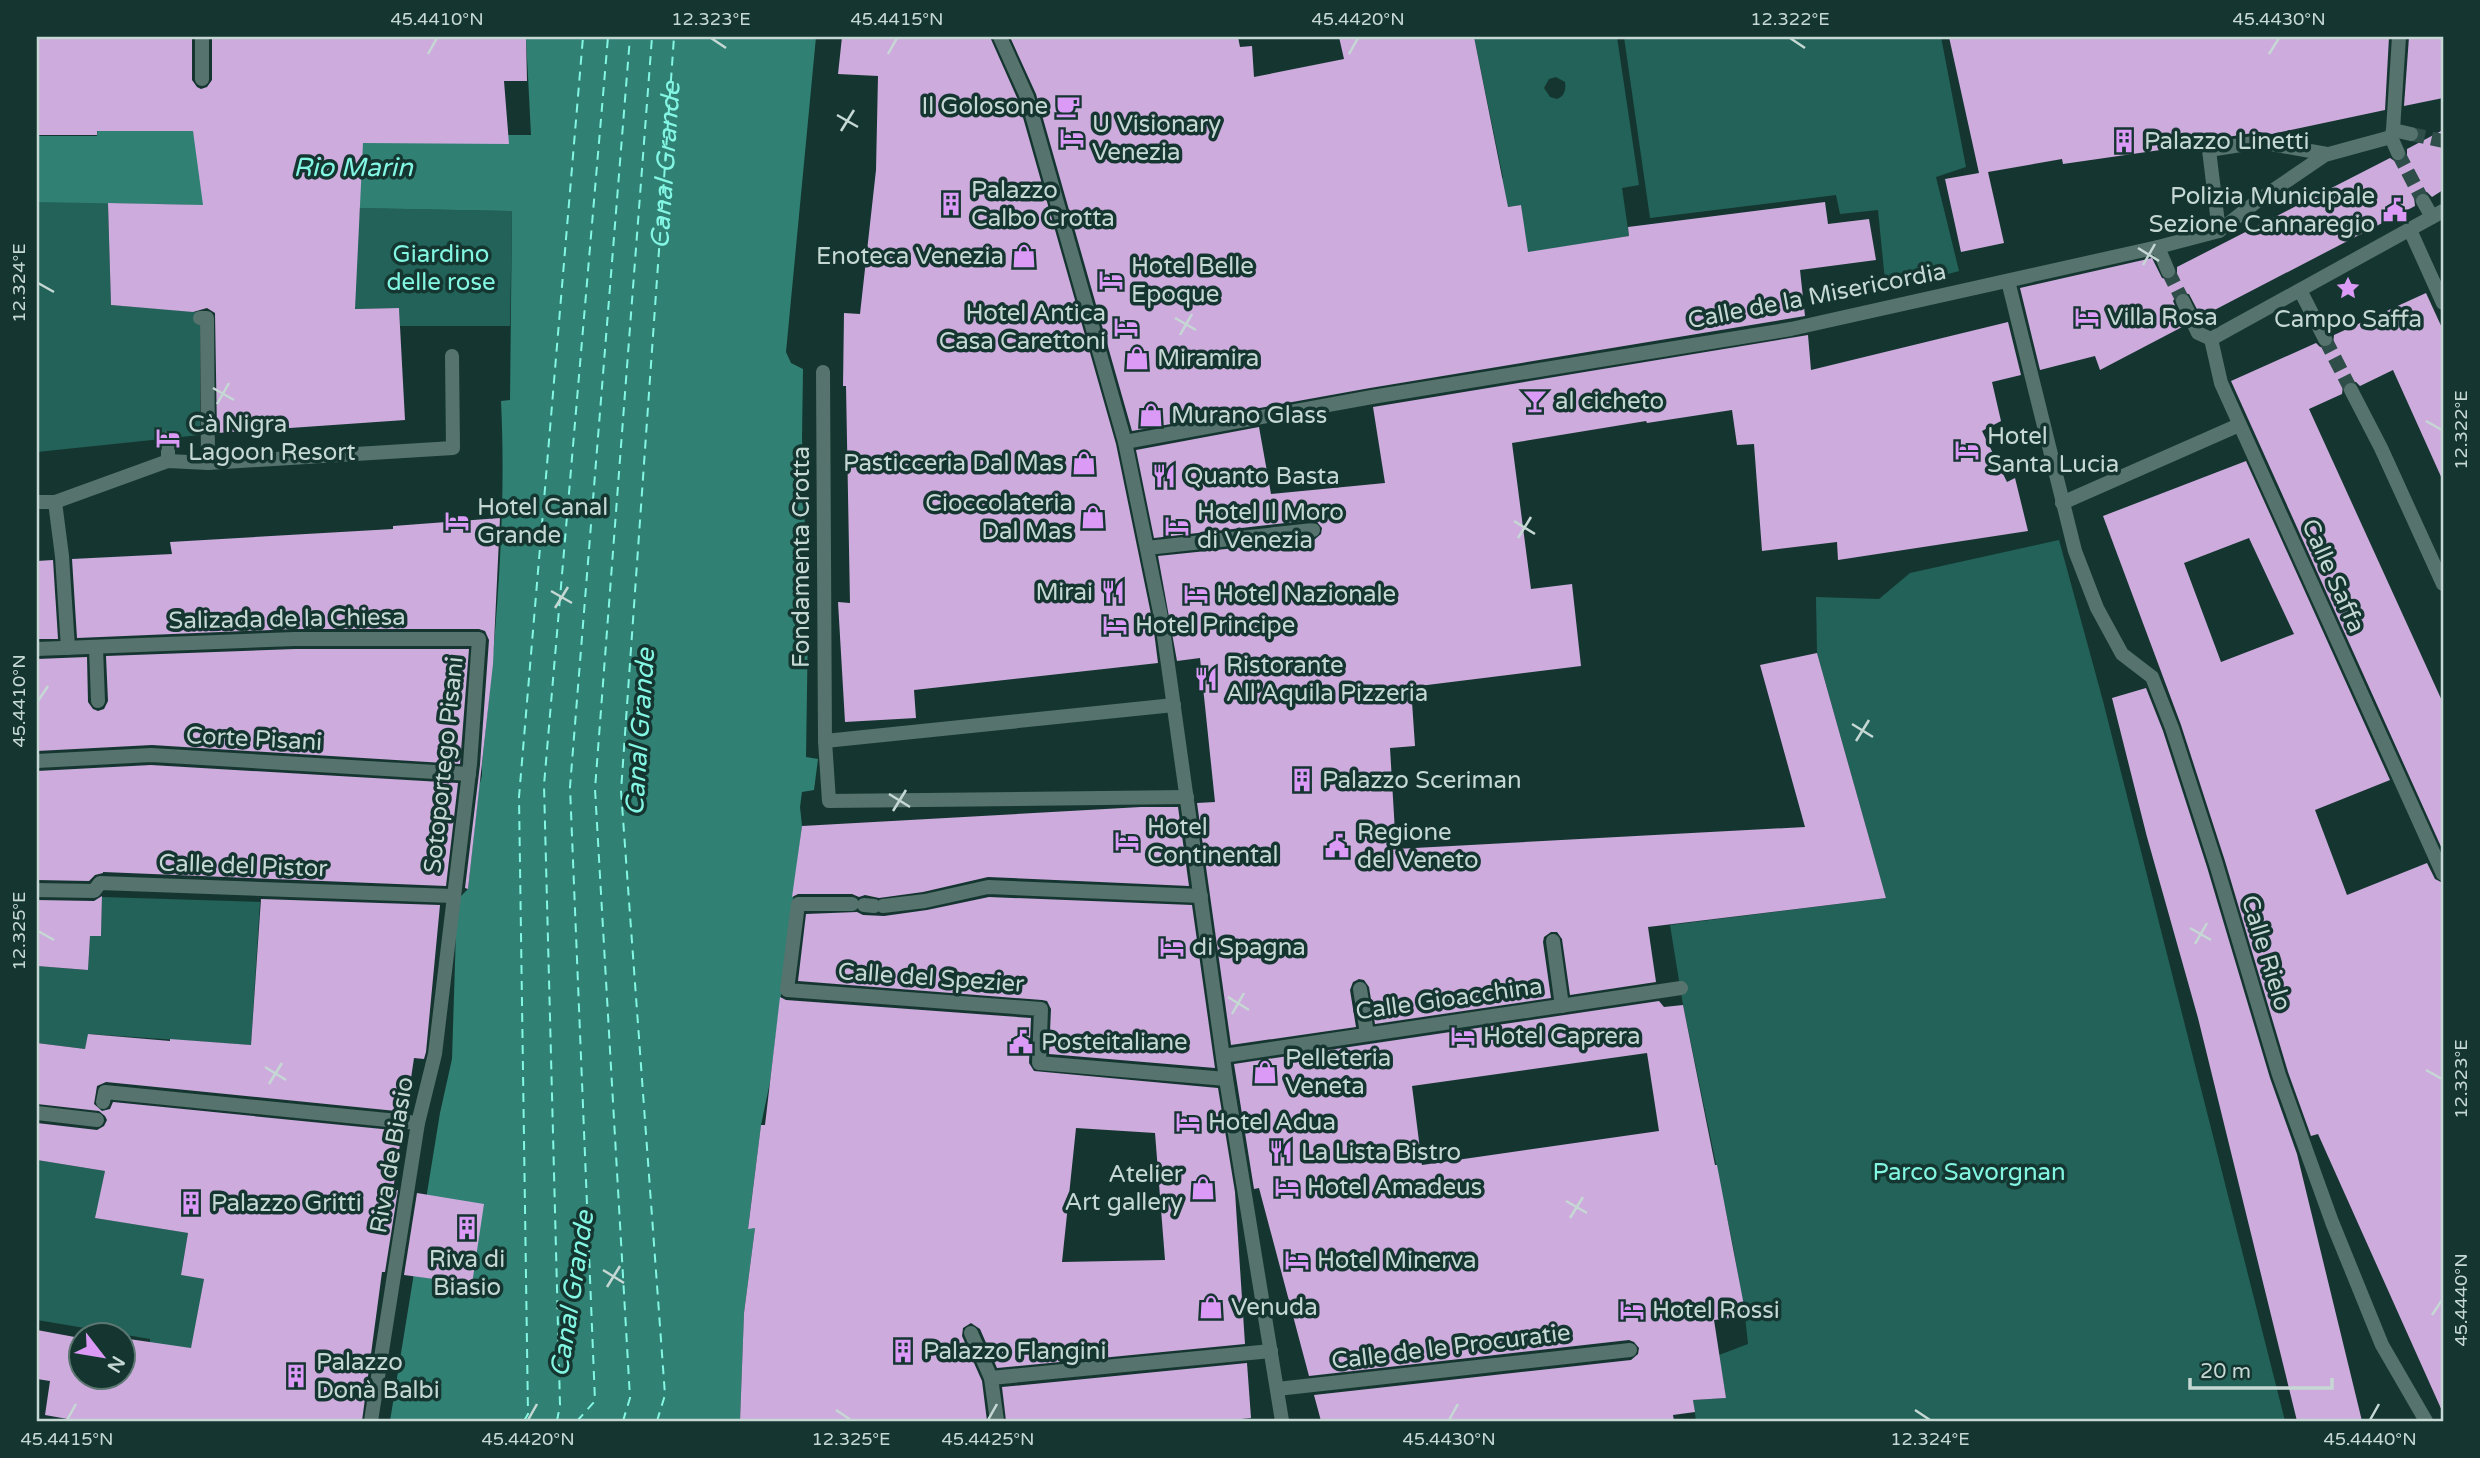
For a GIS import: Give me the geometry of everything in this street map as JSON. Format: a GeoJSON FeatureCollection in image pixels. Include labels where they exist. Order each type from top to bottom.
{"type":"FeatureCollection","features":[{"type":"Feature","properties":{"kind":"street"},"geometry":{"type":"LineString","coordinates":[[202,37],[202,79]]}},
{"type":"Feature","properties":{"kind":"street"},"geometry":{"type":"LineString","coordinates":[[1000,37],[1027,97],[1125,442],[1147,548],[1162,622],[1226,1079],[1281,1417]]}},
{"type":"Feature","properties":{"kind":"street"},"geometry":{"type":"LineString","coordinates":[[2398,153],[2392,133],[2399,37]]}},
{"type":"Feature","properties":{"kind":"street"},"geometry":{"type":"LineString","coordinates":[[2392,133],[2411,134]]}},
{"type":"Feature","properties":{"kind":"street","name":"Calle de la Misericordia"},"geometry":{"type":"LineString","coordinates":[[1125,442],[1386,395],[1791,329],[2158,247],[2219,231],[2256,202],[2327,154],[2392,133]]}},
{"type":"Feature","properties":{"kind":"street"},"geometry":{"type":"LineString","coordinates":[[2219,231],[2209,150],[2260,142],[2327,154]]}},
{"type":"Feature","properties":{"kind":"street"},"geometry":{"type":"LineString","coordinates":[[2211,339],[2437,214],[2423,201]]}},
{"type":"Feature","properties":{"kind":"street"},"geometry":{"type":"LineString","coordinates":[[2410,230],[2443,303]]}},
{"type":"Feature","properties":{"kind":"street"},"geometry":{"type":"LineString","coordinates":[[2158,247],[2168,271]]}},
{"type":"Feature","properties":{"kind":"street","name":"Calle Rielo"},"geometry":{"type":"LineString","coordinates":[[2008,281],[2075,551],[2097,608],[2122,654],[2152,677],[2172,728],[2280,1074],[2332,1222],[2382,1345],[2426,1421]]}},
{"type":"Feature","properties":{"kind":"street"},"geometry":{"type":"LineString","coordinates":[[2300,290],[2325,339]]}},
{"type":"Feature","properties":{"kind":"street","name":"Calle Saffa"},"geometry":{"type":"LineString","coordinates":[[2183,301],[2198,333],[2211,339],[2221,383],[2239,425],[2443,874]]}},
{"type":"Feature","properties":{"kind":"street"},"geometry":{"type":"LineString","coordinates":[[203,318],[208,463]]}},
{"type":"Feature","properties":{"kind":"street"},"geometry":{"type":"LineString","coordinates":[[37,502],[55,502],[168,461],[208,463],[453,448],[452,356]]}},
{"type":"Feature","properties":{"kind":"street","name":"Fondamenta Crotta"},"geometry":{"type":"LineString","coordinates":[[823,372],[825,741],[830,801],[1187,797]]}},
{"type":"Feature","properties":{"kind":"street"},"geometry":{"type":"LineString","coordinates":[[2351,390],[2443,584]]}},
{"type":"Feature","properties":{"kind":"street"},"geometry":{"type":"LineString","coordinates":[[2062,503],[2239,425]]}},
{"type":"Feature","properties":{"kind":"street"},"geometry":{"type":"LineString","coordinates":[[168,438],[168,461]]}},
{"type":"Feature","properties":{"kind":"street"},"geometry":{"type":"LineString","coordinates":[[55,502],[62,556],[68,648]]}},
{"type":"Feature","properties":{"kind":"street"},"geometry":{"type":"LineString","coordinates":[[1147,548],[1313,530]]}},
{"type":"Feature","properties":{"kind":"street","name":"Salizada de la Chiesa"},"geometry":{"type":"LineString","coordinates":[[37,649],[295,639],[479,639]]}},
{"type":"Feature","properties":{"kind":"street","name":"Sotoportego Pisani"},"geometry":{"type":"LineString","coordinates":[[453,896],[469,774],[479,639]]}},
{"type":"Feature","properties":{"kind":"street"},"geometry":{"type":"LineString","coordinates":[[96,648],[97,701]]}},
{"type":"Feature","properties":{"kind":"street"},"geometry":{"type":"LineString","coordinates":[[825,741],[1174,705]]}},
{"type":"Feature","properties":{"kind":"street","name":"Corte Pisani"},"geometry":{"type":"LineString","coordinates":[[37,761],[151,755],[469,774]]}},
{"type":"Feature","properties":{"kind":"street","name":"Calle del Pistor"},"geometry":{"type":"LineString","coordinates":[[37,890],[94,891],[100,883],[453,896]]}},
{"type":"Feature","properties":{"kind":"street","name":"Calle del Spezier"},"geometry":{"type":"LineString","coordinates":[[1201,896],[988,887],[925,901],[868,905],[798,904],[788,990],[1041,1009],[1039,1063],[1226,1079]]}},
{"type":"Feature","properties":{"kind":"street","name":"Riva de Biasio"},"geometry":{"type":"LineString","coordinates":[[371,1421],[418,1123],[435,1054],[453,896]]}},
{"type":"Feature","properties":{"kind":"street"},"geometry":{"type":"LineString","coordinates":[[1553,941],[1562,1006]]}},
{"type":"Feature","properties":{"kind":"street","name":"Calle Gioacchina"},"geometry":{"type":"LineString","coordinates":[[1223,1056],[1681,988]]}},
{"type":"Feature","properties":{"kind":"street"},"geometry":{"type":"LineString","coordinates":[[1360,989],[1367,1034]]}},
{"type":"Feature","properties":{"kind":"street"},"geometry":{"type":"LineString","coordinates":[[103,1102],[105,1092],[418,1123]]}},
{"type":"Feature","properties":{"kind":"street"},"geometry":{"type":"LineString","coordinates":[[37,1113],[97,1120]]}},
{"type":"Feature","properties":{"kind":"street"},"geometry":{"type":"LineString","coordinates":[[971,1333],[991,1378],[997,1421]]}},
{"type":"Feature","properties":{"kind":"street","name":"Calle de le Procuratie"},"geometry":{"type":"LineString","coordinates":[[1277,1389],[1630,1350]]}},
{"type":"Feature","properties":{"kind":"street"},"geometry":{"type":"LineString","coordinates":[[991,1378],[1270,1351]]}},
{"type":"Feature","properties":{"kind":"green space"},"geometry":{"type":"Polygon","coordinates":[[[1474,37],[1617,37],[1639,185],[1622,188],[1629,236],[1526,253],[1521,205],[1495,209],[1462,185],[1503,178],[1474,37]],[[1556,77],[1549,79],[1544,88],[1550,97],[1557,99],[1564,92],[1565,82],[1556,77]]]}},
{"type":"Feature","properties":{"kind":"green space"},"geometry":{"type":"Polygon","coordinates":[[[1624,37],[1941,37],[1966,167],[1936,177],[1959,271],[1886,291],[1878,210],[1840,214],[1836,195],[1650,218],[1624,37]]]}},
{"type":"Feature","properties":{"kind":"green space"},"geometry":{"type":"Polygon","coordinates":[[[37,201],[108,203],[111,305],[200,312],[200,435],[37,452],[37,201]]]}},
{"type":"Feature","properties":{"kind":"green space","name":"Giardino delle rose"},"geometry":{"type":"Polygon","coordinates":[[[360,208],[512,211],[510,326],[400,326],[399,308],[350,309],[360,208]]]}},
{"type":"Feature","properties":{"kind":"green space","name":"Parco Savorgnan"},"geometry":{"type":"Polygon","coordinates":[[[2059,540],[2103,701],[2285,1421],[1696,1421],[1693,1400],[1726,1398],[1719,1355],[1748,1344],[1733,1246],[1683,1005],[1670,925],[1886,898],[1817,653],[1816,597],[1879,599],[1910,573],[2059,540]]]}},
{"type":"Feature","properties":{"kind":"green space"},"geometry":{"type":"Polygon","coordinates":[[[102,897],[260,902],[251,1045],[89,1034],[85,1049],[37,1043],[37,966],[88,970],[90,936],[101,936],[102,897]]]}},
{"type":"Feature","properties":{"kind":"green space"},"geometry":{"type":"Polygon","coordinates":[[[37,1160],[105,1171],[96,1218],[188,1233],[181,1275],[204,1279],[191,1352],[150,1343],[150,1339],[136,1337],[136,1322],[66,1322],[66,1325],[37,1320],[37,1160]]]}},
{"type":"Feature","properties":{"kind":"water","name":"Canal Grande"},"geometry":{"type":"Polygon","coordinates":[[[526,37],[816,37],[786,352],[791,363],[803,369],[806,559],[797,561],[800,622],[808,623],[806,757],[818,759],[814,790],[802,792],[802,826],[770,1082],[761,1125],[748,1228],[755,1228],[744,1313],[740,1421],[390,1421],[440,1113],[452,1059],[457,900],[468,889],[482,776],[501,537],[501,401],[510,400],[512,211],[37,202],[37,136],[97,136],[98,121],[192,121],[194,136],[531,135],[526,37]]]}},
{"type":"Feature","properties":{"kind":"building"},"geometry":{"type":"Polygon","coordinates":[[[37,37],[192,37],[192,80],[201,89],[207,87],[212,80],[212,37],[526,37],[527,81],[504,81],[509,144],[363,143],[355,309],[399,308],[405,420],[217,433],[215,313],[207,308],[193,312],[111,305],[108,203],[203,205],[193,131],[97,131],[97,135],[37,135],[37,37]]]}},
{"type":"Feature","properties":{"kind":"building"},"geometry":{"type":"Polygon","coordinates":[[[842,37],[990,37],[1018,100],[1116,444],[1153,624],[1158,663],[914,690],[916,718],[845,722],[838,602],[850,603],[846,386],[843,386],[844,313],[860,314],[876,170],[878,76],[838,74],[842,37]]]}},
{"type":"Feature","properties":{"kind":"building"},"geometry":{"type":"Polygon","coordinates":[[[1010,37],[1238,37],[1240,47],[1252,46],[1254,77],[1344,59],[1339,37],[1474,37],[1508,207],[1521,205],[1528,252],[1629,236],[1628,227],[1825,202],[1828,224],[1869,219],[1876,260],[1800,270],[1805,316],[1370,388],[1132,431],[1036,94],[1010,37]]]}},
{"type":"Feature","properties":{"kind":"building"},"geometry":{"type":"Polygon","coordinates":[[[1949,37],[2389,37],[2385,110],[2272,134],[2259,132],[2208,140],[2195,147],[2063,164],[2062,159],[1988,172],[2004,243],[1961,252],[1945,179],[1979,173],[1949,37]]]}},
{"type":"Feature","properties":{"kind":"building"},"geometry":{"type":"Polygon","coordinates":[[[2409,37],[2443,37],[2443,98],[2404,106],[2409,37]]]}},
{"type":"Feature","properties":{"kind":"building"},"geometry":{"type":"Polygon","coordinates":[[[2443,130],[2443,190],[2432,197],[2427,192],[2419,192],[2414,197],[2415,206],[2201,317],[2189,294],[2178,293],[2173,301],[2184,326],[2100,370],[2095,356],[2040,370],[2020,288],[2152,258],[2162,278],[2171,280],[2177,273],[2177,267],[2390,158],[2396,162],[2402,161],[2407,155],[2407,149],[2443,130]]]}},
{"type":"Feature","properties":{"kind":"building"},"geometry":{"type":"Polygon","coordinates":[[[2426,293],[2443,330],[2443,481],[2393,370],[2360,386],[2356,382],[2347,381],[2343,385],[2342,394],[2309,409],[2443,703],[2443,851],[2231,381],[2316,343],[2320,347],[2329,348],[2333,344],[2334,335],[2426,293]]]}},
{"type":"Feature","properties":{"kind":"building"},"geometry":{"type":"Polygon","coordinates":[[[2008,322],[2021,375],[1992,382],[2001,421],[1982,431],[2007,482],[2015,478],[2028,531],[1838,560],[1837,542],[1762,551],[1754,444],[1737,445],[1732,410],[1512,443],[1531,589],[1572,584],[1581,666],[1411,687],[1415,746],[1390,748],[1396,849],[1805,827],[1760,665],[1817,653],[1886,898],[1648,927],[1656,982],[1570,995],[1562,939],[1557,932],[1551,932],[1544,937],[1543,942],[1551,998],[1375,1024],[1369,987],[1364,980],[1359,979],[1353,982],[1350,990],[1356,1027],[1231,1045],[1197,803],[1215,802],[1200,658],[1177,661],[1158,556],[1314,540],[1321,534],[1322,528],[1312,520],[1154,538],[1136,450],[1259,427],[1271,494],[1385,483],[1373,407],[1808,335],[1811,370],[2008,322]]]}},
{"type":"Feature","properties":{"kind":"building"},"geometry":{"type":"Polygon","coordinates":[[[2246,461],[2390,780],[2315,810],[2347,895],[2427,863],[2435,879],[2443,883],[2443,1413],[2318,1134],[2311,1136],[2288,1072],[2181,725],[2103,516],[2246,461]],[[2249,538],[2184,563],[2221,662],[2294,634],[2249,538]]]}},
{"type":"Feature","properties":{"kind":"building"},"geometry":{"type":"Polygon","coordinates":[[[500,518],[493,664],[468,889],[465,888],[480,765],[489,640],[485,631],[295,629],[77,638],[72,559],[172,554],[170,542],[393,529],[393,526],[500,518]]]}},
{"type":"Feature","properties":{"kind":"building"},"geometry":{"type":"Polygon","coordinates":[[[53,560],[58,639],[37,639],[37,561],[53,560]]]}},
{"type":"Feature","properties":{"kind":"building"},"geometry":{"type":"Polygon","coordinates":[[[295,649],[469,649],[460,764],[152,745],[37,751],[37,659],[87,657],[88,702],[98,711],[104,709],[108,701],[106,656],[295,649]]]}},
{"type":"Feature","properties":{"kind":"building"},"geometry":{"type":"Polygon","coordinates":[[[2146,688],[2163,731],[2270,1078],[2297,1154],[2362,1421],[2297,1421],[2198,1018],[2147,837],[2112,698],[2146,688]]]}},
{"type":"Feature","properties":{"kind":"building"},"geometry":{"type":"Polygon","coordinates":[[[151,765],[458,783],[446,886],[103,872],[89,881],[37,880],[37,771],[151,765]]]}},
{"type":"Feature","properties":{"kind":"building"},"geometry":{"type":"Polygon","coordinates":[[[1178,807],[1189,886],[988,877],[923,892],[879,898],[852,894],[798,894],[792,897],[802,826],[1178,807]]]}},
{"type":"Feature","properties":{"kind":"building"},"geometry":{"type":"Polygon","coordinates":[[[102,896],[101,936],[90,936],[88,970],[37,966],[37,900],[94,901],[102,896]]]}},
{"type":"Feature","properties":{"kind":"building"},"geometry":{"type":"Polygon","coordinates":[[[989,897],[1192,905],[1215,1068],[1049,1054],[1051,1009],[1047,1001],[798,981],[806,914],[857,912],[884,916],[989,897]]]}},
{"type":"Feature","properties":{"kind":"building"},"geometry":{"type":"Polygon","coordinates":[[[261,899],[440,905],[426,1052],[424,1059],[414,1058],[406,1112],[106,1082],[97,1086],[94,1104],[102,1111],[110,1109],[113,1102],[402,1131],[393,1190],[398,1190],[385,1272],[382,1272],[362,1421],[79,1421],[45,1415],[50,1381],[37,1379],[37,1330],[66,1335],[66,1392],[136,1392],[136,1340],[191,1348],[204,1279],[181,1275],[188,1233],[95,1218],[105,1171],[37,1160],[37,1123],[97,1130],[104,1126],[107,1120],[99,1111],[37,1104],[37,1043],[85,1049],[88,1034],[251,1045],[261,899]]]}},
{"type":"Feature","properties":{"kind":"building"},"geometry":{"type":"Polygon","coordinates":[[[780,997],[786,1000],[1031,1018],[1029,1063],[1034,1071],[1218,1088],[1235,1192],[1245,1344],[997,1368],[980,1329],[971,1323],[963,1328],[962,1336],[982,1381],[987,1421],[740,1421],[744,1313],[755,1228],[748,1229],[761,1125],[765,1125],[780,997]],[[1076,1128],[1062,1262],[1165,1260],[1155,1133],[1076,1128]]]}},
{"type":"Feature","properties":{"kind":"building"},"geometry":{"type":"Polygon","coordinates":[[[1659,1001],[1664,1007],[1683,1005],[1746,1316],[1714,1320],[1726,1398],[1693,1400],[1695,1412],[1673,1415],[1674,1421],[1321,1421],[1314,1395],[1631,1360],[1638,1354],[1639,1348],[1629,1340],[1309,1376],[1259,1188],[1254,1189],[1234,1064],[1659,1001]],[[1647,1053],[1412,1086],[1422,1165],[1659,1131],[1647,1053]]]}},
{"type":"Feature","properties":{"kind":"building"},"geometry":{"type":"Polygon","coordinates":[[[417,1193],[484,1204],[472,1284],[404,1275],[417,1193]]]}},
{"type":"Feature","properties":{"kind":"building"},"geometry":{"type":"Polygon","coordinates":[[[1247,1363],[1251,1418],[1220,1421],[1006,1421],[1002,1387],[1247,1363]]]}},
{"type":"Feature","properties":{"kind":"ferry route"},"geometry":{"type":"LineString","coordinates":[[524,1421],[528,1414],[519,797],[583,37]]}},
{"type":"Feature","properties":{"kind":"ferry route"},"geometry":{"type":"LineString","coordinates":[[557,1421],[560,1405],[544,785],[608,37]]}},
{"type":"Feature","properties":{"kind":"ferry route"},"geometry":{"type":"LineString","coordinates":[[577,1421],[595,1401],[570,787],[630,37]]}},
{"type":"Feature","properties":{"kind":"ferry route"},"geometry":{"type":"LineString","coordinates":[[623,1421],[630,1398],[595,789],[652,37]]}},
{"type":"Feature","properties":{"kind":"ferry route"},"geometry":{"type":"LineString","coordinates":[[657,1421],[665,1395],[621,791],[674,37]]}},
{"type":"Feature","properties":{"kind":"tunnel"},"geometry":{"type":"LineString","coordinates":[[2411,134],[2443,141]]}},
{"type":"Feature","properties":{"kind":"tunnel"},"geometry":{"type":"LineString","coordinates":[[2398,153],[2423,201]]}},
{"type":"Feature","properties":{"kind":"tunnel"},"geometry":{"type":"LineString","coordinates":[[2168,271],[2183,301]]}},
{"type":"Feature","properties":{"kind":"tunnel"},"geometry":{"type":"LineString","coordinates":[[2325,339],[2351,390]]}},
{"type":"Feature","properties":{"kind":"place","name":"Il Golosone"},"geometry":{"type":"Point","coordinates":[1068,106]}},
{"type":"Feature","properties":{"kind":"place","name":"U Visionary Venezia"},"geometry":{"type":"Point","coordinates":[1072,138]}},
{"type":"Feature","properties":{"kind":"place","name":"Palazzo Linetti"},"geometry":{"type":"Point","coordinates":[2124,141]}},
{"type":"Feature","properties":{"kind":"place","name":"Palazzo Calbo Crotta"},"geometry":{"type":"Point","coordinates":[951,204]}},
{"type":"Feature","properties":{"kind":"place","name":"Polizia Municipale Sezione Cannaregio"},"geometry":{"type":"Point","coordinates":[2395,210]}},
{"type":"Feature","properties":{"kind":"place","name":"Enoteca Venezia"},"geometry":{"type":"Point","coordinates":[1024,256]}},
{"type":"Feature","properties":{"kind":"place","name":"Hotel Belle Epoque"},"geometry":{"type":"Point","coordinates":[1111,280]}},
{"type":"Feature","properties":{"kind":"place","name":"Campo Saffa"},"geometry":{"type":"Point","coordinates":[2348,288]}},
{"type":"Feature","properties":{"kind":"place","name":"Villa Rosa"},"geometry":{"type":"Point","coordinates":[2087,317]}},
{"type":"Feature","properties":{"kind":"place","name":"Hotel Antica Casa Carettoni"},"geometry":{"type":"Point","coordinates":[1126,327]}},
{"type":"Feature","properties":{"kind":"place","name":"Miramira"},"geometry":{"type":"Point","coordinates":[1137,358]}},
{"type":"Feature","properties":{"kind":"place","name":"al cicheto"},"geometry":{"type":"Point","coordinates":[1535,401]}},
{"type":"Feature","properties":{"kind":"place","name":"Murano Glass"},"geometry":{"type":"Point","coordinates":[1151,415]}},
{"type":"Feature","properties":{"kind":"place","name":"Cà Nigra Lagoon Resort"},"geometry":{"type":"Point","coordinates":[168,438]}},
{"type":"Feature","properties":{"kind":"place","name":"Hotel Santa Lucia"},"geometry":{"type":"Point","coordinates":[1967,450]}},
{"type":"Feature","properties":{"kind":"place","name":"Pasticceria Dal Mas"},"geometry":{"type":"Point","coordinates":[1084,463]}},
{"type":"Feature","properties":{"kind":"place","name":"Quanto Basta"},"geometry":{"type":"Point","coordinates":[1164,476]}},
{"type":"Feature","properties":{"kind":"place","name":"Cioccolateria Dal Mas"},"geometry":{"type":"Point","coordinates":[1093,517]}},
{"type":"Feature","properties":{"kind":"place","name":"Hotel Canal Grande"},"geometry":{"type":"Point","coordinates":[457,521]}},
{"type":"Feature","properties":{"kind":"place","name":"Hotel Il Moro di Venezia"},"geometry":{"type":"Point","coordinates":[1177,526]}},
{"type":"Feature","properties":{"kind":"place","name":"Mirai"},"geometry":{"type":"Point","coordinates":[1113,592]}},
{"type":"Feature","properties":{"kind":"place","name":"Hotel Nazionale"},"geometry":{"type":"Point","coordinates":[1196,594]}},
{"type":"Feature","properties":{"kind":"place","name":"Hotel Principe"},"geometry":{"type":"Point","coordinates":[1115,625]}},
{"type":"Feature","properties":{"kind":"place","name":"Ristorante All'Aquila Pizzeria"},"geometry":{"type":"Point","coordinates":[1206,679]}},
{"type":"Feature","properties":{"kind":"place","name":"Palazzo Sceriman"},"geometry":{"type":"Point","coordinates":[1302,780]}},
{"type":"Feature","properties":{"kind":"place","name":"Hotel Continental"},"geometry":{"type":"Point","coordinates":[1127,841]}},
{"type":"Feature","properties":{"kind":"place","name":"Regione del Veneto"},"geometry":{"type":"Point","coordinates":[1337,846]}},
{"type":"Feature","properties":{"kind":"place","name":"di Spagna"},"geometry":{"type":"Point","coordinates":[1172,947]}},
{"type":"Feature","properties":{"kind":"place","name":"Hotel Caprera"},"geometry":{"type":"Point","coordinates":[1463,1036]}},
{"type":"Feature","properties":{"kind":"place","name":"Posteitaliane"},"geometry":{"type":"Point","coordinates":[1021,1042]}},
{"type":"Feature","properties":{"kind":"place","name":"Pelleteria Veneta"},"geometry":{"type":"Point","coordinates":[1265,1072]}},
{"type":"Feature","properties":{"kind":"place","name":"Hotel Adua"},"geometry":{"type":"Point","coordinates":[1188,1122]}},
{"type":"Feature","properties":{"kind":"place","name":"La Lista Bistro"},"geometry":{"type":"Point","coordinates":[1281,1152]}},
{"type":"Feature","properties":{"kind":"place","name":"Hotel Amadeus"},"geometry":{"type":"Point","coordinates":[1287,1187]}},
{"type":"Feature","properties":{"kind":"place","name":"Atelier Art gallery"},"geometry":{"type":"Point","coordinates":[1203,1188]}},
{"type":"Feature","properties":{"kind":"place","name":"Palazzo Gritti"},"geometry":{"type":"Point","coordinates":[191,1203]}},
{"type":"Feature","properties":{"kind":"place","name":"Riva di Biasio"},"geometry":{"type":"Point","coordinates":[467,1228]}},
{"type":"Feature","properties":{"kind":"place","name":"Hotel Minerva"},"geometry":{"type":"Point","coordinates":[1297,1260]}},
{"type":"Feature","properties":{"kind":"place","name":"Venuda"},"geometry":{"type":"Point","coordinates":[1211,1307]}},
{"type":"Feature","properties":{"kind":"place","name":"Hotel Rossi"},"geometry":{"type":"Point","coordinates":[1632,1310]}},
{"type":"Feature","properties":{"kind":"place","name":"Palazzo Flangini"},"geometry":{"type":"Point","coordinates":[903,1351]}},
{"type":"Feature","properties":{"kind":"place","name":"Palazzo Donà Balbi"},"geometry":{"type":"Point","coordinates":[296,1376]}},
{"type":"Feature","properties":{"kind":"water label","name":"Rio Marin"},"geometry":{"type":"Point","coordinates":[353,167]}}]}
